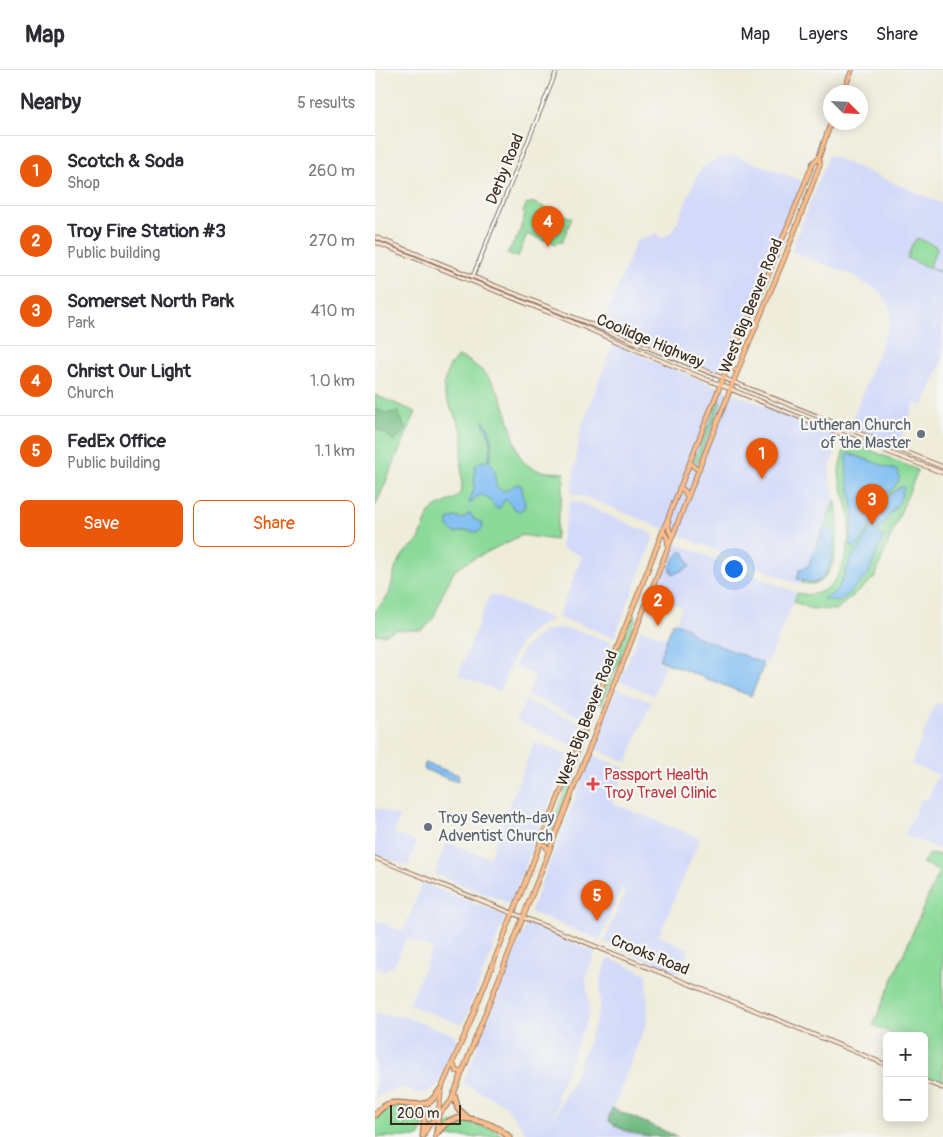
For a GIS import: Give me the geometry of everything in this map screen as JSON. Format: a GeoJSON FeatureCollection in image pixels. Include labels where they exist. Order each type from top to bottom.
{"type":"FeatureCollection","features":[{"type":"Feature","properties":{"kind":"highway"},"geometry":{"type":"LineString","coordinates":[[375,1115],[388,1104],[428,1103],[441,1089]]}},
{"type":"Feature","properties":{"kind":"highway"},"geometry":{"type":"LineString","coordinates":[[453,1095],[459,1109],[469,1119]]}},
{"type":"Feature","properties":{"kind":"highway"},"geometry":{"type":"LineString","coordinates":[[400,1103],[414,1106],[421,1112],[425,1122],[423,1137]]}},
{"type":"Feature","properties":{"kind":"highway"},"geometry":{"type":"LineString","coordinates":[[436,1135],[450,1120],[458,1118],[469,1119],[497,1128],[509,1137]]}},
{"type":"Feature","properties":{"kind":"main road"},"geometry":{"type":"LineString","coordinates":[[846,85],[851,70]]}},
{"type":"Feature","properties":{"kind":"main road","name":"West Big Beaver Road"},"geometry":{"type":"LineString","coordinates":[[436,1135],[441,1089],[508,926],[720,385],[762,290],[813,163],[819,157],[828,130]]}},
{"type":"Feature","properties":{"kind":"main road","name":"West Big Beaver Road"},"geometry":{"type":"LineString","coordinates":[[423,1137],[429,1125],[449,1104],[453,1095],[737,370],[813,185],[820,164],[819,157]]}},
{"type":"Feature","properties":{"kind":"main road"},"geometry":{"type":"LineString","coordinates":[[806,180],[810,180],[813,185]]}},
{"type":"Feature","properties":{"kind":"main road","name":"Coolidge Highway"},"geometry":{"type":"LineString","coordinates":[[375,237],[941,466]]}},
{"type":"Feature","properties":{"kind":"main road","name":"Coolidge Highway"},"geometry":{"type":"LineString","coordinates":[[375,242],[491,288],[720,385],[943,473]]}},
{"type":"Feature","properties":{"kind":"main road"},"geometry":{"type":"LineString","coordinates":[[778,250],[782,254],[786,254]]}},
{"type":"Feature","properties":{"kind":"main road"},"geometry":{"type":"LineString","coordinates":[[491,288],[494,284]]}},
{"type":"Feature","properties":{"kind":"main road"},"geometry":{"type":"LineString","coordinates":[[762,290],[764,294],[769,296]]}},
{"type":"Feature","properties":{"kind":"main road"},"geometry":{"type":"LineString","coordinates":[[756,302],[761,304],[763,310]]}},
{"type":"Feature","properties":{"kind":"main road"},"geometry":{"type":"LineString","coordinates":[[570,321],[573,321],[575,317]]}},
{"type":"Feature","properties":{"kind":"main road"},"geometry":{"type":"LineString","coordinates":[[656,358],[657,354],[661,353]]}},
{"type":"Feature","properties":{"kind":"main road"},"geometry":{"type":"LineString","coordinates":[[729,363],[731,369],[737,370]]}},
{"type":"Feature","properties":{"kind":"main road"},"geometry":{"type":"LineString","coordinates":[[696,375],[699,369]]}},
{"type":"Feature","properties":{"kind":"main road"},"geometry":{"type":"LineString","coordinates":[[716,396],[721,397],[725,402]]}},
{"type":"Feature","properties":{"kind":"main road"},"geometry":{"type":"LineString","coordinates":[[762,402],[763,397],[767,396]]}},
{"type":"Feature","properties":{"kind":"main road"},"geometry":{"type":"LineString","coordinates":[[789,412],[792,412],[794,407]]}},
{"type":"Feature","properties":{"kind":"main road"},"geometry":{"type":"LineString","coordinates":[[805,419],[805,416],[810,414]]}},
{"type":"Feature","properties":{"kind":"main road"},"geometry":{"type":"LineString","coordinates":[[922,465],[925,464],[926,460]]}},
{"type":"Feature","properties":{"kind":"main road"},"geometry":{"type":"LineString","coordinates":[[690,461],[694,467],[700,466]]}},
{"type":"Feature","properties":{"kind":"main road"},"geometry":{"type":"LineString","coordinates":[[935,470],[941,466]]}},
{"type":"Feature","properties":{"kind":"main road"},"geometry":{"type":"LineString","coordinates":[[679,488],[684,490],[687,497]]}},
{"type":"Feature","properties":{"kind":"main road"},"geometry":{"type":"LineString","coordinates":[[667,519],[672,536]]}},
{"type":"Feature","properties":{"kind":"main road"},"geometry":{"type":"LineString","coordinates":[[663,531],[667,537],[668,546]]}},
{"type":"Feature","properties":{"kind":"main road"},"geometry":{"type":"LineString","coordinates":[[639,590],[642,594],[648,596]]}},
{"type":"Feature","properties":{"kind":"main road"},"geometry":{"type":"LineString","coordinates":[[631,611],[636,612],[640,617]]}},
{"type":"Feature","properties":{"kind":"main road"},"geometry":{"type":"LineString","coordinates":[[595,702],[604,709]]}},
{"type":"Feature","properties":{"kind":"main road"},"geometry":{"type":"LineString","coordinates":[[587,722],[596,729]]}},
{"type":"Feature","properties":{"kind":"main road"},"geometry":{"type":"LineString","coordinates":[[546,829],[549,834],[554,835]]}},
{"type":"Feature","properties":{"kind":"main road"},"geometry":{"type":"LineString","coordinates":[[540,844],[546,846],[548,852]]}},
{"type":"Feature","properties":{"kind":"main road","name":"Crooks Road"},"geometry":{"type":"LineString","coordinates":[[375,858],[523,916],[883,1063]]}},
{"type":"Feature","properties":{"kind":"main road"},"geometry":{"type":"LineString","coordinates":[[519,897],[522,902],[528,904]]}},
{"type":"Feature","properties":{"kind":"main road"},"geometry":{"type":"LineString","coordinates":[[508,926],[513,927],[516,933]]}},
{"type":"Feature","properties":{"kind":"main road"},"geometry":{"type":"LineString","coordinates":[[491,967],[494,972],[500,974]]}},
{"type":"Feature","properties":{"kind":"main road"},"geometry":{"type":"LineString","coordinates":[[486,980],[492,983],[495,988]]}},
{"type":"Feature","properties":{"kind":"main road"},"geometry":{"type":"LineString","coordinates":[[453,1063],[456,1071],[462,1072]]}},
{"type":"Feature","properties":{"kind":"main road"},"geometry":{"type":"LineString","coordinates":[[928,1082],[943,1088]]}},
{"type":"Feature","properties":{"kind":"street","name":"Derby Road"},"geometry":{"type":"LineString","coordinates":[[473,276],[557,70]]}},
{"type":"Feature","properties":{"kind":"shaded area"},"geometry":{"type":"Polygon","coordinates":[[[829,155],[943,204],[943,359],[923,406],[915,403],[898,445],[854,428],[851,422],[890,323],[891,313],[887,301],[878,290],[862,282],[857,277],[791,251],[829,155]]]}},
{"type":"Feature","properties":{"kind":"shaded area"},"geometry":{"type":"Polygon","coordinates":[[[736,156],[800,180],[802,183],[763,284],[722,371],[718,374],[602,326],[636,241],[657,233],[661,239],[671,232],[678,221],[697,175],[702,168],[719,158],[736,156]]]}},
{"type":"Feature","properties":{"kind":"shaded area"},"geometry":{"type":"Polygon","coordinates":[[[616,343],[650,360],[837,435],[838,441],[830,467],[830,479],[835,500],[801,585],[586,497],[571,493],[581,428],[613,345],[616,343]]]}},
{"type":"Feature","properties":{"kind":"shaded area"},"geometry":{"type":"Polygon","coordinates":[[[570,501],[583,504],[652,534],[654,537],[614,638],[577,623],[558,618],[582,556],[560,547],[570,501]]]}},
{"type":"Feature","properties":{"kind":"shaded area"},"geometry":{"type":"Polygon","coordinates":[[[678,544],[797,593],[768,662],[762,663],[693,635],[688,628],[676,623],[682,607],[654,596],[674,546],[678,544]]]}},
{"type":"Feature","properties":{"kind":"shaded area"},"geometry":{"type":"Polygon","coordinates":[[[490,594],[552,619],[531,631],[519,644],[500,691],[458,675],[490,594]]]}},
{"type":"Feature","properties":{"kind":"shaded area"},"geometry":{"type":"Polygon","coordinates":[[[561,628],[587,633],[612,643],[583,718],[527,695],[535,675],[515,667],[522,651],[534,638],[545,631],[561,628]]]}},
{"type":"Feature","properties":{"kind":"shaded area"},"geometry":{"type":"Polygon","coordinates":[[[641,629],[667,638],[658,662],[665,665],[654,695],[620,681],[641,629]]]}},
{"type":"Feature","properties":{"kind":"shaded area"},"geometry":{"type":"Polygon","coordinates":[[[617,688],[651,702],[627,762],[594,749],[617,688]]]}},
{"type":"Feature","properties":{"kind":"shaded area"},"geometry":{"type":"Polygon","coordinates":[[[526,701],[581,723],[573,745],[516,721],[526,701]]]}},
{"type":"Feature","properties":{"kind":"shaded area"},"geometry":{"type":"Polygon","coordinates":[[[936,702],[943,705],[943,850],[905,835],[921,799],[927,801],[938,775],[911,764],[936,702]]]}},
{"type":"Feature","properties":{"kind":"shaded area"},"geometry":{"type":"Polygon","coordinates":[[[534,742],[568,755],[511,902],[508,903],[435,874],[446,842],[489,858],[534,742]]]}},
{"type":"Feature","properties":{"kind":"shaded area"},"geometry":{"type":"Polygon","coordinates":[[[592,755],[625,768],[612,803],[700,838],[659,936],[689,949],[679,973],[604,942],[625,893],[622,887],[600,940],[533,913],[531,910],[592,755]]]}},
{"type":"Feature","properties":{"kind":"shaded area"},"geometry":{"type":"Polygon","coordinates":[[[375,807],[400,817],[394,833],[417,842],[408,866],[375,854],[375,807]]]}},
{"type":"Feature","properties":{"kind":"shaded area"},"geometry":{"type":"Polygon","coordinates":[[[423,883],[503,915],[505,918],[464,1022],[460,1024],[409,1005],[432,949],[406,938],[394,966],[382,971],[380,966],[375,968],[375,920],[403,931],[423,883]]]}},
{"type":"Feature","properties":{"kind":"shaded area"},"geometry":{"type":"Polygon","coordinates":[[[528,925],[595,952],[586,978],[588,1018],[556,1097],[559,1099],[550,1125],[568,1089],[570,1089],[596,1021],[600,1004],[600,981],[608,958],[647,974],[648,1019],[613,1108],[680,1137],[529,1137],[505,1105],[463,1083],[525,927],[528,925]]]}},
{"type":"Feature","properties":{"kind":"shaded area"},"geometry":{"type":"Polygon","coordinates":[[[375,1014],[405,1017],[454,1035],[457,1040],[437,1087],[420,1094],[403,1087],[379,1095],[375,1100],[375,1014]]]}},
{"type":"Feature","properties":{"kind":"green space"},"geometry":{"type":"Polygon","coordinates":[[[531,202],[572,218],[562,242],[556,244],[527,234],[518,257],[507,253],[518,236],[527,203],[530,204],[531,202]]]}},
{"type":"Feature","properties":{"kind":"green space"},"geometry":{"type":"Polygon","coordinates":[[[917,238],[936,246],[937,249],[929,267],[938,272],[907,258],[917,238]]]}},
{"type":"Feature","properties":{"kind":"green space"},"geometry":{"type":"Polygon","coordinates":[[[458,356],[482,371],[497,390],[518,452],[523,461],[534,469],[565,473],[555,540],[522,535],[465,563],[454,571],[434,617],[428,625],[421,630],[395,630],[384,635],[375,634],[375,611],[389,595],[396,566],[405,552],[419,540],[429,513],[436,507],[456,498],[460,493],[462,486],[462,431],[445,396],[444,384],[449,367],[458,356]]]}},
{"type":"Feature","properties":{"kind":"green space"},"geometry":{"type":"Polygon","coordinates":[[[375,395],[416,412],[375,507],[375,395]]]}},
{"type":"Feature","properties":{"kind":"green space"},"geometry":{"type":"Polygon","coordinates":[[[719,399],[721,402],[697,465],[695,465],[694,461],[719,399]]]}},
{"type":"Feature","properties":{"kind":"green space"},"geometry":{"type":"Polygon","coordinates":[[[375,409],[385,413],[398,412],[406,430],[394,441],[386,434],[375,429],[375,409]]]}},
{"type":"Feature","properties":{"kind":"green space"},"geometry":{"type":"Polygon","coordinates":[[[851,442],[918,470],[874,578],[836,610],[812,609],[794,602],[797,593],[812,594],[824,590],[834,582],[841,570],[845,557],[848,542],[849,515],[839,469],[847,444],[851,442]]]}},
{"type":"Feature","properties":{"kind":"green space"},"geometry":{"type":"Polygon","coordinates":[[[835,500],[838,524],[835,554],[831,567],[824,578],[815,583],[802,583],[835,500]]]}},
{"type":"Feature","properties":{"kind":"green space"},"geometry":{"type":"Polygon","coordinates":[[[634,614],[636,617],[602,705],[599,702],[631,615],[634,614]]]}},
{"type":"Feature","properties":{"kind":"green space"},"geometry":{"type":"Polygon","coordinates":[[[588,727],[593,728],[552,832],[550,830],[588,727]]]}},
{"type":"Feature","properties":{"kind":"green space"},"geometry":{"type":"Polygon","coordinates":[[[929,855],[943,856],[943,1083],[928,1077],[928,1032],[889,1032],[873,1025],[939,871],[922,863],[929,855]]]}},
{"type":"Feature","properties":{"kind":"green space"},"geometry":{"type":"Polygon","coordinates":[[[392,1105],[414,1108],[422,1114],[423,1127],[419,1137],[375,1137],[375,1118],[384,1108],[392,1105]]]}},
{"type":"Feature","properties":{"kind":"green space"},"geometry":{"type":"Polygon","coordinates":[[[612,1108],[678,1137],[641,1135],[624,1130],[608,1120],[612,1108]]]}},
{"type":"Feature","properties":{"kind":"green space"},"geometry":{"type":"Polygon","coordinates":[[[462,1121],[492,1129],[505,1137],[440,1137],[448,1125],[462,1121]]]}},
{"type":"Feature","properties":{"kind":"water"},"geometry":{"type":"Polygon","coordinates":[[[483,420],[489,429],[492,439],[492,450],[489,461],[495,471],[496,485],[504,491],[517,484],[521,485],[525,503],[524,508],[520,511],[516,510],[505,499],[500,508],[497,509],[488,498],[482,495],[469,503],[474,489],[475,466],[480,462],[487,461],[490,454],[491,443],[483,420]]]}},
{"type":"Feature","properties":{"kind":"water"},"geometry":{"type":"Polygon","coordinates":[[[848,453],[898,471],[899,476],[897,484],[880,503],[863,540],[855,548],[851,546],[850,542],[853,507],[846,469],[848,453]]]}},
{"type":"Feature","properties":{"kind":"water"},"geometry":{"type":"Polygon","coordinates":[[[900,487],[904,487],[900,501],[878,531],[878,534],[884,536],[868,575],[839,602],[823,599],[833,594],[838,588],[851,559],[859,550],[887,497],[900,487]]]}},
{"type":"Feature","properties":{"kind":"water"},"geometry":{"type":"Polygon","coordinates":[[[470,513],[474,519],[481,522],[483,528],[478,532],[462,531],[455,533],[449,528],[448,520],[455,517],[462,519],[470,513]]]}},
{"type":"Feature","properties":{"kind":"water"},"geometry":{"type":"Polygon","coordinates":[[[824,527],[835,531],[831,561],[825,574],[814,583],[797,579],[800,569],[808,566],[824,527]]]}},
{"type":"Feature","properties":{"kind":"water"},"geometry":{"type":"Polygon","coordinates":[[[681,551],[685,553],[690,567],[674,574],[671,572],[671,566],[681,551]]]}},
{"type":"Feature","properties":{"kind":"water"},"geometry":{"type":"Polygon","coordinates":[[[673,622],[688,628],[693,635],[762,663],[763,667],[751,696],[659,660],[673,622]]]}},
{"type":"Feature","properties":{"kind":"water"},"geometry":{"type":"Polygon","coordinates":[[[425,763],[459,775],[458,781],[424,769],[425,763]]]}},
{"type":"Feature","properties":{"kind":"waterway"},"geometry":{"type":"LineString","coordinates":[[469,510],[470,503]]}},
{"type":"Feature","properties":{"kind":"place","name":"Christ Our Light"},"geometry":{"type":"Point","coordinates":[548,247]}},
{"type":"Feature","properties":{"kind":"place","name":"Lutheran Church of the Master"},"geometry":{"type":"Point","coordinates":[921,434]}},
{"type":"Feature","properties":{"kind":"place","name":"Scotch & Soda"},"geometry":{"type":"Point","coordinates":[762,479]}},
{"type":"Feature","properties":{"kind":"place","name":"Somerset North Park"},"geometry":{"type":"Point","coordinates":[872,525]}},
{"type":"Feature","properties":{"kind":"place","name":"Troy Fire Station #3"},"geometry":{"type":"Point","coordinates":[658,626]}},
{"type":"Feature","properties":{"kind":"place","name":"Passport Health Troy Travel Clinic"},"geometry":{"type":"Point","coordinates":[593,784]}},
{"type":"Feature","properties":{"kind":"place","name":"Troy Seventh-day Adventist Church"},"geometry":{"type":"Point","coordinates":[428,827]}},
{"type":"Feature","properties":{"kind":"place","name":"FedEx Office"},"geometry":{"type":"Point","coordinates":[597,921]}}]}
